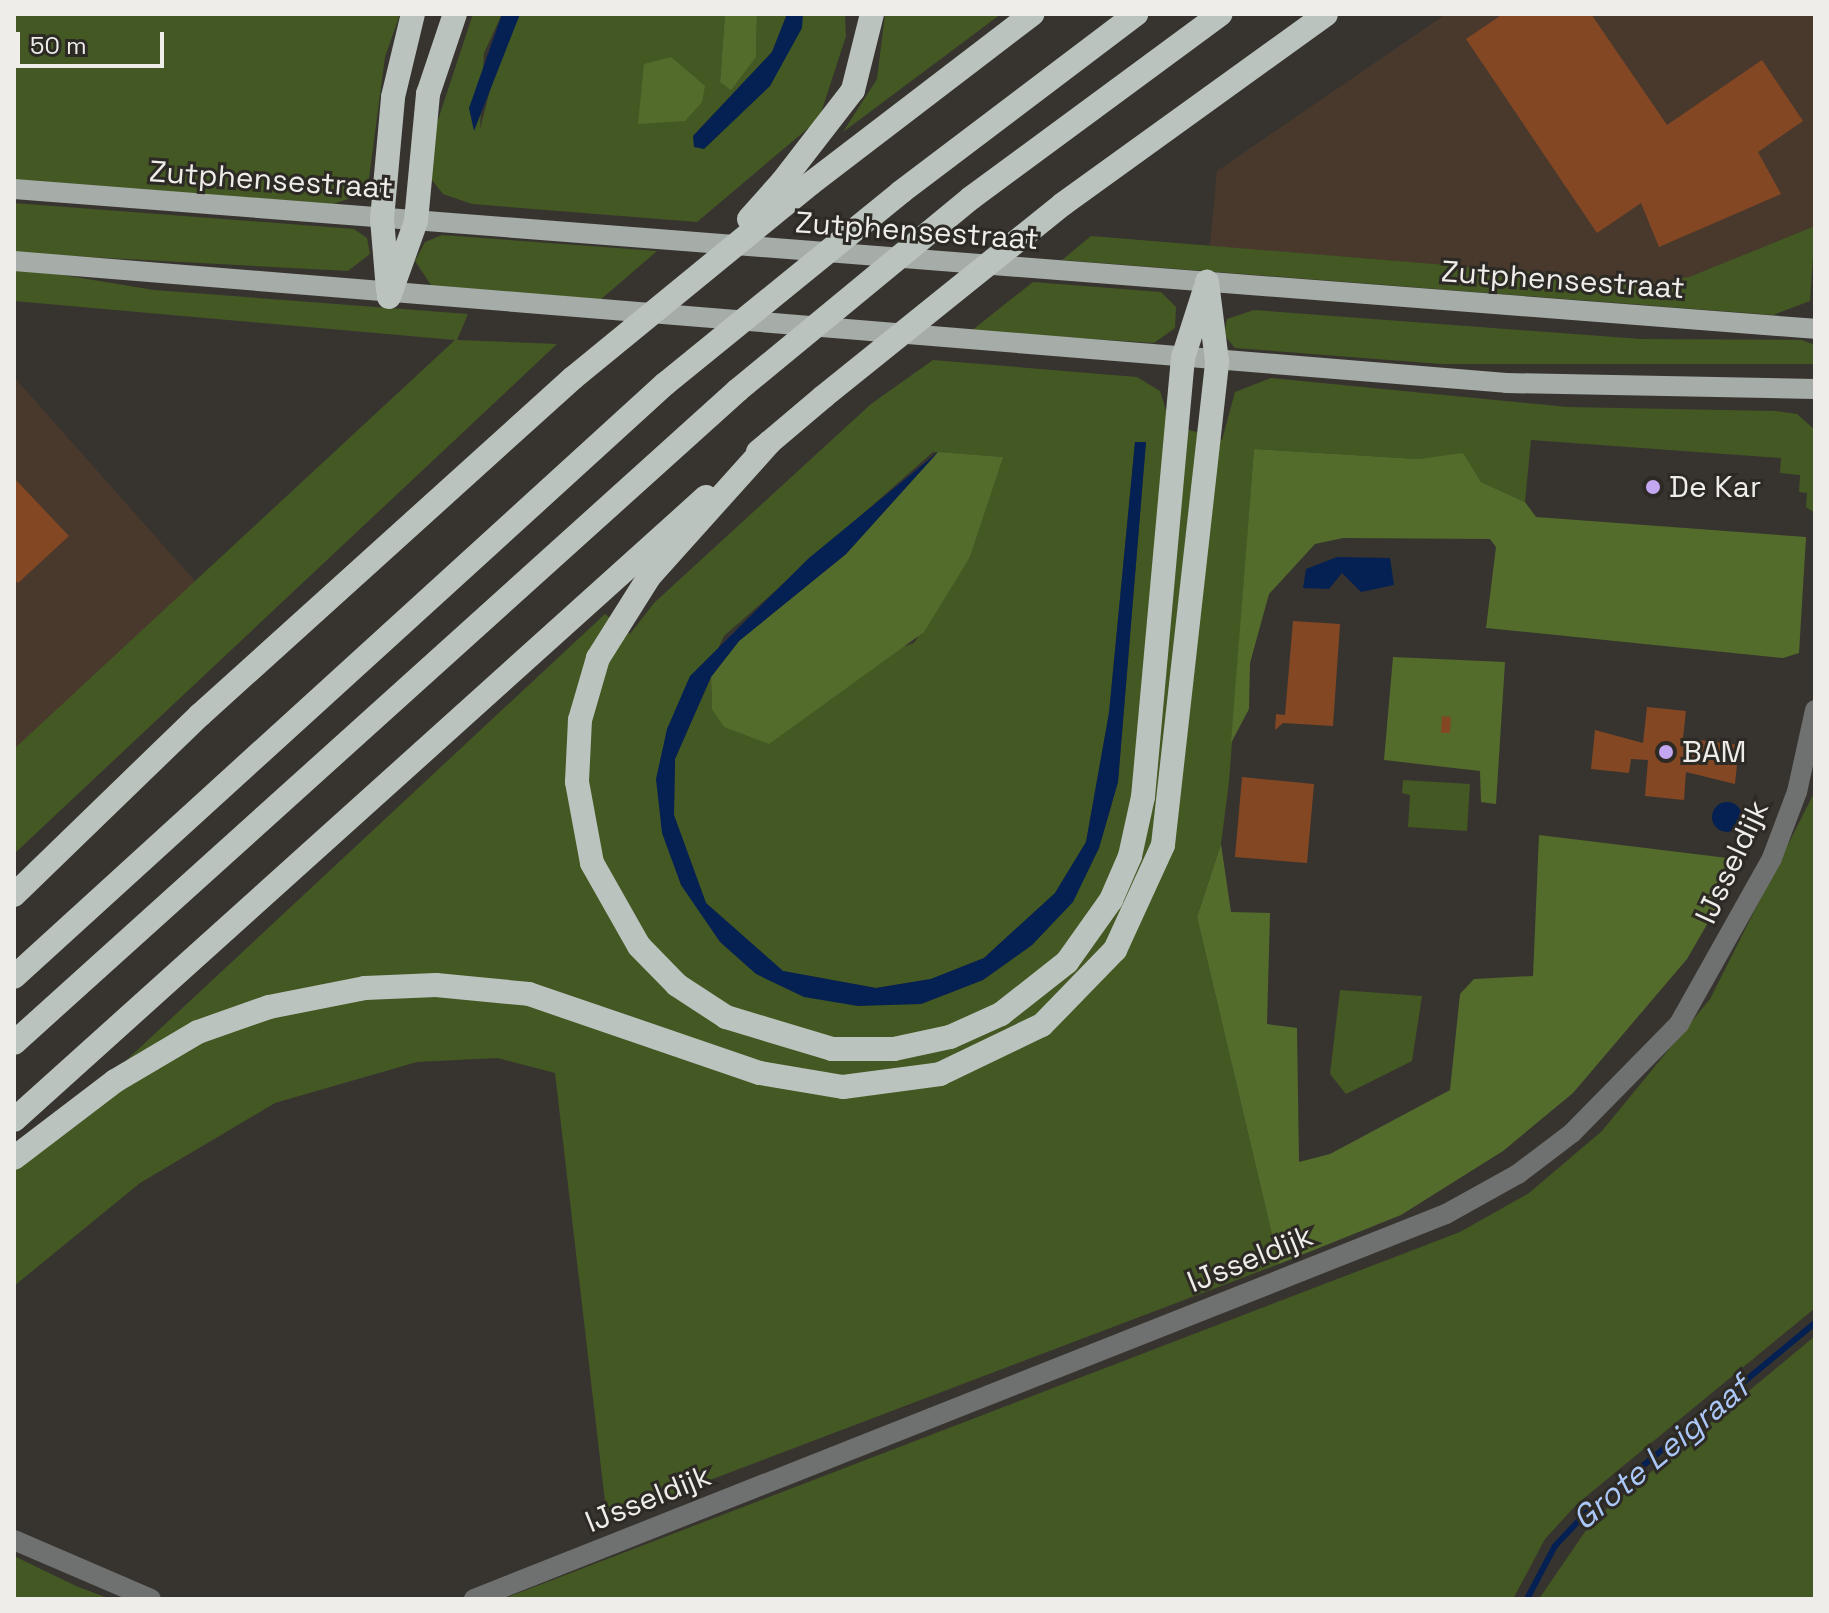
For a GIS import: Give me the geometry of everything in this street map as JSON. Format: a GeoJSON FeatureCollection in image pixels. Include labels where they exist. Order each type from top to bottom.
{"type":"FeatureCollection","features":[{"type":"Feature","properties":{"kind":"highway"},"geometry":{"type":"LineString","coordinates":[[389,297],[382,219],[393,97],[413,14]]}},
{"type":"Feature","properties":{"kind":"highway"},"geometry":{"type":"LineString","coordinates":[[389,297],[416,221],[428,94],[455,14]]}},
{"type":"Feature","properties":{"kind":"highway"},"geometry":{"type":"LineString","coordinates":[[702,273],[782,182],[853,90],[872,14]]}},
{"type":"Feature","properties":{"kind":"highway"},"geometry":{"type":"LineString","coordinates":[[14,895],[200,715],[573,378],[810,184],[1032,14]]}},
{"type":"Feature","properties":{"kind":"highway"},"geometry":{"type":"LineString","coordinates":[[14,977],[665,384],[901,192],[1136,14]]}},
{"type":"Feature","properties":{"kind":"highway"},"geometry":{"type":"LineString","coordinates":[[14,1043],[738,390],[971,198],[1221,14]]}},
{"type":"Feature","properties":{"kind":"highway"},"geometry":{"type":"LineString","coordinates":[[14,1120],[823,397],[1063,204],[1326,14]]}},
{"type":"Feature","properties":{"kind":"highway"},"geometry":{"type":"LineString","coordinates":[[770,442],[649,577],[598,658],[580,720],[577,782],[585,837],[625,927],[697,1000],[804,1045],[863,1051],[921,1045],[1001,1014],[1048,980],[1097,922],[1130,856],[1143,797],[1183,358],[1207,282]]}},
{"type":"Feature","properties":{"kind":"highway"},"geometry":{"type":"LineString","coordinates":[[14,1158],[115,1081],[198,1032],[269,1007],[365,988],[436,985],[529,994],[812,1084],[909,1082],[1020,1040],[1061,1011],[1115,950],[1163,845],[1217,361],[1207,282]]}},
{"type":"Feature","properties":{"kind":"main road","name":"Zutphensestraat"},"geometry":{"type":"LineString","coordinates":[[14,189],[1815,329]]}},
{"type":"Feature","properties":{"kind":"main road"},"geometry":{"type":"LineString","coordinates":[[14,261],[389,297],[1506,383],[1815,389]]}},
{"type":"Feature","properties":{"kind":"street","name":"IJsseldijk"},"geometry":{"type":"LineString","coordinates":[[474,1599],[1446,1214],[1518,1174],[1572,1133],[1679,1024],[1772,858],[1797,792],[1815,710]]}},
{"type":"Feature","properties":{"kind":"street"},"geometry":{"type":"LineString","coordinates":[[14,1540],[151,1599]]}},
{"type":"Feature","properties":{"kind":"shaded area"},"geometry":{"type":"Polygon","coordinates":[[[1446,14],[1815,14],[1815,226],[1689,277],[1656,282],[1210,246],[1217,171],[1446,14]]]}},
{"type":"Feature","properties":{"kind":"shaded area"},"geometry":{"type":"Polygon","coordinates":[[[14,377],[209,597],[14,780],[14,377]]]}},
{"type":"Feature","properties":{"kind":"green space"},"geometry":{"type":"Polygon","coordinates":[[[14,14],[400,14],[385,57],[369,178],[354,197],[333,204],[14,180],[14,14]]]}},
{"type":"Feature","properties":{"kind":"green space"},"geometry":{"type":"Polygon","coordinates":[[[473,14],[502,14],[484,53],[480,129],[497,63],[520,14],[725,14],[720,82],[756,57],[757,14],[787,14],[772,52],[693,136],[770,86],[803,14],[845,14],[846,36],[819,119],[697,222],[472,204],[443,194],[432,180],[430,144],[473,14]]]}},
{"type":"Feature","properties":{"kind":"green space"},"geometry":{"type":"Polygon","coordinates":[[[725,14],[757,14],[756,57],[731,90],[720,82],[725,14]]]}},
{"type":"Feature","properties":{"kind":"green space"},"geometry":{"type":"Polygon","coordinates":[[[885,14],[1001,14],[843,132],[877,79],[885,14]]]}},
{"type":"Feature","properties":{"kind":"green space"},"geometry":{"type":"Polygon","coordinates":[[[671,57],[705,86],[702,102],[685,121],[638,124],[644,64],[671,57]]]}},
{"type":"Feature","properties":{"kind":"green space"},"geometry":{"type":"Polygon","coordinates":[[[14,203],[354,229],[367,238],[370,254],[348,271],[14,253],[14,203]]]}},
{"type":"Feature","properties":{"kind":"green space"},"geometry":{"type":"Polygon","coordinates":[[[1815,226],[1810,301],[1773,315],[1062,260],[1091,236],[1656,282],[1689,277],[1815,226]]]}},
{"type":"Feature","properties":{"kind":"green space"},"geometry":{"type":"Polygon","coordinates":[[[442,235],[657,251],[599,301],[433,288],[415,261],[425,242],[442,235]]]}},
{"type":"Feature","properties":{"kind":"green space"},"geometry":{"type":"Polygon","coordinates":[[[14,267],[154,290],[468,314],[457,340],[557,344],[14,854],[14,749],[455,340],[14,301],[14,267]]]}},
{"type":"Feature","properties":{"kind":"green space"},"geometry":{"type":"Polygon","coordinates":[[[1033,282],[1161,292],[1176,307],[1175,328],[1154,343],[971,331],[1033,282]]]}},
{"type":"Feature","properties":{"kind":"green space"},"geometry":{"type":"Polygon","coordinates":[[[1254,310],[1641,339],[1802,340],[1815,345],[1815,364],[1441,364],[1235,348],[1224,335],[1227,319],[1254,310]]]}},
{"type":"Feature","properties":{"kind":"green space"},"geometry":{"type":"Polygon","coordinates":[[[933,360],[1137,377],[1160,391],[1170,424],[1222,440],[1235,392],[1271,378],[1568,407],[1776,411],[1797,414],[1815,430],[1815,513],[1806,507],[1807,493],[1799,492],[1800,475],[1780,473],[1781,458],[1531,440],[1525,502],[1481,482],[1463,454],[1418,459],[1254,449],[1229,782],[1221,844],[1197,917],[1279,1264],[607,1519],[555,1073],[497,1058],[417,1062],[275,1103],[140,1183],[14,1286],[14,1165],[605,614],[630,634],[654,603],[871,404],[933,360]],[[1135,442],[1109,713],[1086,842],[1055,893],[984,958],[931,979],[876,988],[783,971],[706,903],[674,816],[675,759],[711,677],[712,709],[914,643],[970,557],[1002,457],[933,452],[724,636],[656,779],[681,885],[756,974],[921,1004],[983,980],[1032,945],[1072,902],[1099,848],[1118,782],[1146,442],[1135,442]]]}},
{"type":"Feature","properties":{"kind":"green space"},"geometry":{"type":"Polygon","coordinates":[[[1254,449],[1418,459],[1463,453],[1481,482],[1525,502],[1536,517],[1806,537],[1799,653],[1783,658],[1486,628],[1496,547],[1490,539],[1343,538],[1315,544],[1269,594],[1250,663],[1249,709],[1231,743],[1254,449]]]}},
{"type":"Feature","properties":{"kind":"green space"},"geometry":{"type":"Polygon","coordinates":[[[938,452],[1003,457],[970,557],[924,632],[769,744],[724,727],[712,709],[711,677],[739,641],[846,554],[938,452]]]}},
{"type":"Feature","properties":{"kind":"green space"},"geometry":{"type":"Polygon","coordinates":[[[1393,657],[1505,662],[1496,804],[1481,802],[1480,771],[1384,760],[1393,657]]]}},
{"type":"Feature","properties":{"kind":"green space"},"geometry":{"type":"Polygon","coordinates":[[[1403,780],[1470,784],[1467,831],[1408,827],[1410,795],[1402,793],[1403,780]]]}},
{"type":"Feature","properties":{"kind":"green space"},"geometry":{"type":"Polygon","coordinates":[[[1815,791],[1815,1308],[1577,1504],[1545,1539],[1513,1599],[503,1599],[1460,1232],[1529,1193],[1602,1131],[1710,999],[1815,791]]]}},
{"type":"Feature","properties":{"kind":"green space"},"geometry":{"type":"Polygon","coordinates":[[[1539,835],[1744,860],[1687,959],[1573,1093],[1503,1151],[1401,1215],[1279,1264],[1197,917],[1221,844],[1231,912],[1270,913],[1267,1024],[1297,1028],[1299,1162],[1330,1154],[1450,1090],[1460,994],[1474,979],[1533,976],[1539,835]]]}},
{"type":"Feature","properties":{"kind":"green space"},"geometry":{"type":"Polygon","coordinates":[[[1340,990],[1422,996],[1412,1061],[1346,1094],[1330,1074],[1340,990]]]}},
{"type":"Feature","properties":{"kind":"green space"},"geometry":{"type":"Polygon","coordinates":[[[1815,1336],[1815,1599],[1539,1599],[1593,1520],[1815,1336]]]}},
{"type":"Feature","properties":{"kind":"green space"},"geometry":{"type":"Polygon","coordinates":[[[14,1556],[76,1586],[110,1599],[14,1599],[14,1556]]]}},
{"type":"Feature","properties":{"kind":"water"},"geometry":{"type":"Polygon","coordinates":[[[502,14],[520,14],[474,131],[469,108],[502,14]]]}},
{"type":"Feature","properties":{"kind":"water"},"geometry":{"type":"Polygon","coordinates":[[[787,14],[803,14],[802,28],[770,86],[704,149],[694,147],[693,136],[772,52],[787,14]]]}},
{"type":"Feature","properties":{"kind":"water"},"geometry":{"type":"Polygon","coordinates":[[[1135,442],[1146,442],[1118,782],[1099,848],[1073,902],[1032,945],[983,980],[921,1004],[858,1006],[804,997],[756,974],[720,942],[681,885],[662,833],[656,779],[667,729],[690,676],[809,558],[938,452],[846,554],[739,641],[711,677],[675,759],[674,815],[706,903],[783,971],[876,988],[931,979],[984,958],[1055,893],[1086,842],[1109,713],[1135,442]]]}},
{"type":"Feature","properties":{"kind":"water"},"geometry":{"type":"Polygon","coordinates":[[[1337,557],[1390,558],[1394,585],[1361,592],[1342,573],[1329,589],[1303,588],[1306,569],[1337,557]]]}},
{"type":"Feature","properties":{"kind":"water"},"geometry":{"type":"Polygon","coordinates":[[[1727,802],[1738,806],[1742,817],[1738,828],[1727,832],[1716,828],[1712,817],[1716,806],[1727,802]]]}},
{"type":"Feature","properties":{"kind":"building"},"geometry":{"type":"Polygon","coordinates":[[[1503,14],[1591,14],[1667,125],[1762,60],[1803,121],[1758,152],[1781,194],[1659,247],[1641,203],[1597,233],[1466,39],[1503,14]]]}},
{"type":"Feature","properties":{"kind":"building"},"geometry":{"type":"Polygon","coordinates":[[[14,478],[69,536],[18,583],[14,579],[14,478]]]}},
{"type":"Feature","properties":{"kind":"building"},"geometry":{"type":"Polygon","coordinates":[[[1293,621],[1340,624],[1333,726],[1283,723],[1275,730],[1276,714],[1285,715],[1293,621]]]}},
{"type":"Feature","properties":{"kind":"building","name":"BAM"},"geometry":{"type":"Polygon","coordinates":[[[1647,707],[1686,711],[1683,738],[1739,745],[1735,784],[1686,772],[1684,800],[1645,796],[1648,760],[1631,759],[1629,773],[1591,769],[1595,730],[1643,743],[1647,707]]]}},
{"type":"Feature","properties":{"kind":"building"},"geometry":{"type":"Polygon","coordinates":[[[1442,716],[1451,717],[1450,733],[1441,733],[1442,716]]]}},
{"type":"Feature","properties":{"kind":"building"},"geometry":{"type":"Polygon","coordinates":[[[1242,777],[1314,784],[1307,863],[1235,857],[1242,777]]]}},
{"type":"Feature","properties":{"kind":"waterway","name":"Grote Leigraaf"},"geometry":{"type":"LineString","coordinates":[[1527,1599],[1555,1546],[1586,1513],[1815,1323]]}},
{"type":"Feature","properties":{"kind":"place","name":"De Kar"},"geometry":{"type":"Point","coordinates":[1653,487]}},
{"type":"Feature","properties":{"kind":"place","name":"BAM"},"geometry":{"type":"Point","coordinates":[1666,752]}}]}
